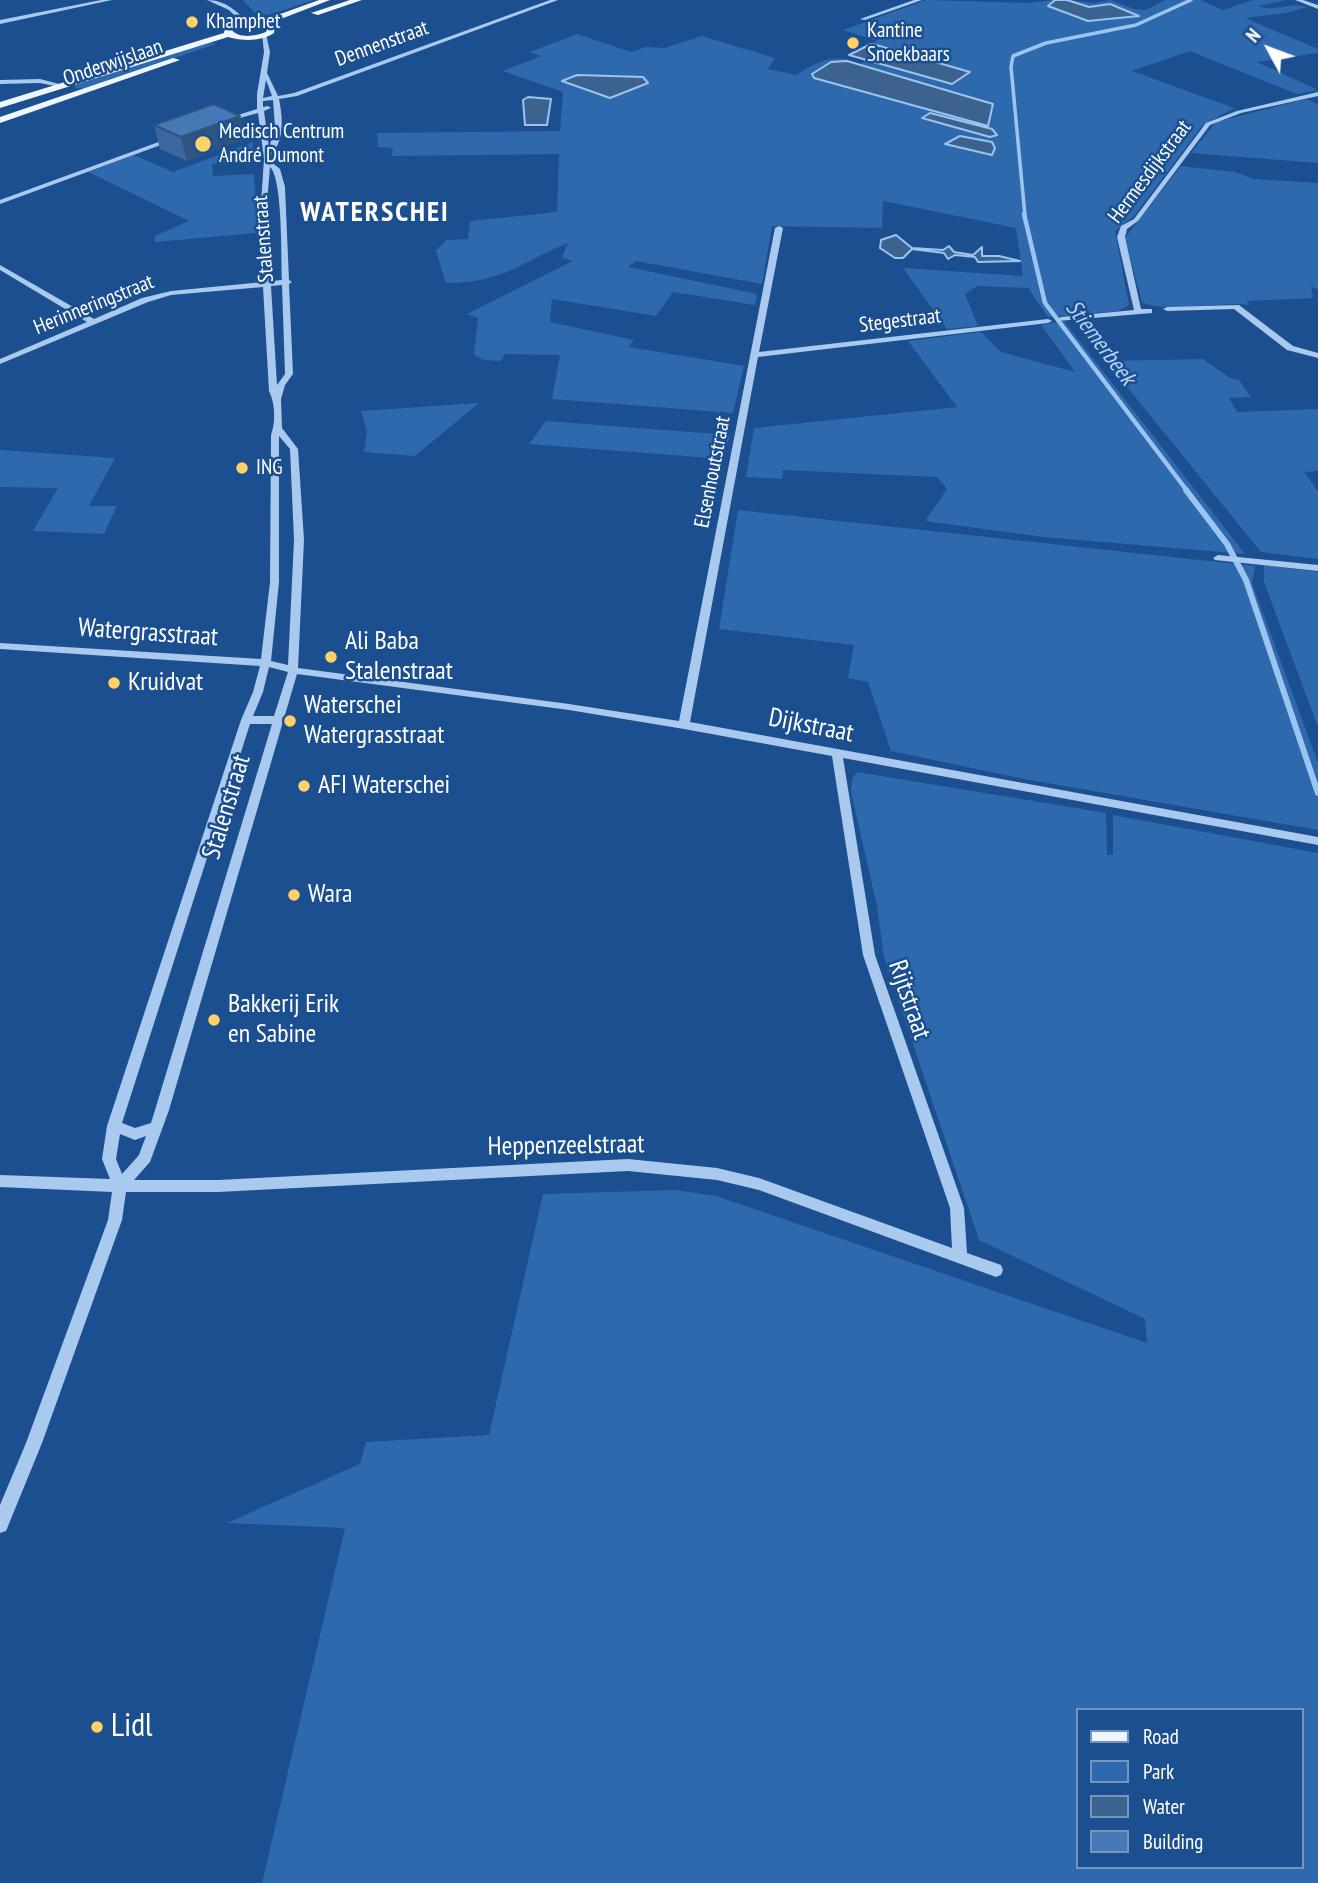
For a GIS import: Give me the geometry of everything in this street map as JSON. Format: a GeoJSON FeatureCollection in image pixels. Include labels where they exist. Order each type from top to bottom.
{"type":"FeatureCollection","features":[{"type":"Feature","properties":{"kind":"main road"},"geometry":{"type":"LineString","coordinates":[[262,23],[326,0]]}},
{"type":"Feature","properties":{"kind":"main road"},"geometry":{"type":"LineString","coordinates":[[245,23],[272,26],[358,0]]}},
{"type":"Feature","properties":{"kind":"main road","name":"Onderwijslaan"},"geometry":{"type":"LineString","coordinates":[[232,36],[228,29],[245,23]]}},
{"type":"Feature","properties":{"kind":"main road"},"geometry":{"type":"LineString","coordinates":[[264,36],[273,30],[272,26]]}},
{"type":"Feature","properties":{"kind":"main road","name":"Onderwijslaan"},"geometry":{"type":"LineString","coordinates":[[0,120],[232,36]]}},
{"type":"Feature","properties":{"kind":"main road","name":"Onderwijslaan"},"geometry":{"type":"LineString","coordinates":[[0,105],[232,36],[264,36]]}},
{"type":"Feature","properties":{"kind":"street"},"geometry":{"type":"LineString","coordinates":[[0,22],[109,0]]}},
{"type":"Feature","properties":{"kind":"street"},"geometry":{"type":"LineString","coordinates":[[210,0],[231,9],[245,23]]}},
{"type":"Feature","properties":{"kind":"street","name":"Dennenstraat"},"geometry":{"type":"LineString","coordinates":[[260,100],[275,103],[555,0]]}},
{"type":"Feature","properties":{"kind":"street"},"geometry":{"type":"LineString","coordinates":[[863,19],[919,0]]}},
{"type":"Feature","properties":{"kind":"street"},"geometry":{"type":"LineString","coordinates":[[1298,0],[1318,6]]}},
{"type":"Feature","properties":{"kind":"street","name":"Stalenstraat"},"geometry":{"type":"LineString","coordinates":[[264,36],[268,45],[265,50],[266,75],[275,103],[279,133],[276,147],[267,159]]}},
{"type":"Feature","properties":{"kind":"street"},"geometry":{"type":"LineString","coordinates":[[250,38],[265,50]]}},
{"type":"Feature","properties":{"kind":"street","name":"Stalenstraat"},"geometry":{"type":"LineString","coordinates":[[266,75],[261,84],[260,100],[262,137],[267,159],[264,204],[267,285],[273,391],[277,399]]}},
{"type":"Feature","properties":{"kind":"street"},"geometry":{"type":"LineString","coordinates":[[0,82],[40,81],[60,85]]}},
{"type":"Feature","properties":{"kind":"street","name":"Hermesdijkstraat"},"geometry":{"type":"LineString","coordinates":[[1138,312],[1121,237],[1124,229],[1136,220],[1201,133],[1218,118],[1318,94]]}},
{"type":"Feature","properties":{"kind":"street"},"geometry":{"type":"LineString","coordinates":[[216,124],[275,103]]}},
{"type":"Feature","properties":{"kind":"street"},"geometry":{"type":"LineString","coordinates":[[0,200],[190,133]]}},
{"type":"Feature","properties":{"kind":"street","name":"Stalenstraat"},"geometry":{"type":"LineString","coordinates":[[0,1525],[34,1443],[115,1220],[120,1186],[109,1159],[114,1126],[246,720],[256,702],[265,663],[271,631],[277,399],[281,385],[289,374],[288,282],[282,187],[277,170],[267,159]]}},
{"type":"Feature","properties":{"kind":"street","name":"Elsenhoutstraat"},"geometry":{"type":"LineString","coordinates":[[684,724],[779,228]]}},
{"type":"Feature","properties":{"kind":"street"},"geometry":{"type":"LineString","coordinates":[[2,271],[93,321]]}},
{"type":"Feature","properties":{"kind":"street","name":"Herinneringstraat"},"geometry":{"type":"LineString","coordinates":[[0,362],[145,300],[171,293],[288,282]]}},
{"type":"Feature","properties":{"kind":"street"},"geometry":{"type":"LineString","coordinates":[[1167,309],[1236,307],[1290,348],[1318,356]]}},
{"type":"Feature","properties":{"kind":"street"},"geometry":{"type":"LineString","coordinates":[[1061,319],[1149,310]]}},
{"type":"Feature","properties":{"kind":"street"},"geometry":{"type":"LineString","coordinates":[[269,320],[289,317]]}},
{"type":"Feature","properties":{"kind":"street","name":"Stegestraat"},"geometry":{"type":"LineString","coordinates":[[755,355],[1048,321]]}},
{"type":"Feature","properties":{"kind":"street","name":"Stalenstraat"},"geometry":{"type":"LineString","coordinates":[[120,1186],[145,1158],[156,1127],[293,671],[299,540],[293,449],[278,428]]}},
{"type":"Feature","properties":{"kind":"street"},"geometry":{"type":"LineString","coordinates":[[273,542],[299,540]]}},
{"type":"Feature","properties":{"kind":"street"},"geometry":{"type":"LineString","coordinates":[[1220,558],[1318,568]]}},
{"type":"Feature","properties":{"kind":"street","name":"Watergrasstraat"},"geometry":{"type":"LineString","coordinates":[[0,646],[265,663],[293,671]]}},
{"type":"Feature","properties":{"kind":"street","name":"Dijkstraat"},"geometry":{"type":"LineString","coordinates":[[293,671],[684,724],[837,755],[1318,841]]}},
{"type":"Feature","properties":{"kind":"street"},"geometry":{"type":"LineString","coordinates":[[246,720],[279,720]]}},
{"type":"Feature","properties":{"kind":"street","name":"Rijtstraat"},"geometry":{"type":"LineString","coordinates":[[837,755],[869,955],[957,1208],[960,1255]]}},
{"type":"Feature","properties":{"kind":"street"},"geometry":{"type":"LineString","coordinates":[[114,1126],[135,1134],[156,1127]]}},
{"type":"Feature","properties":{"kind":"street","name":"Heppenzeelstraat"},"geometry":{"type":"LineString","coordinates":[[0,1181],[120,1186],[218,1186],[628,1165],[717,1174],[758,1184],[996,1270]]}},
{"type":"Feature","properties":{"kind":"green space"},"geometry":{"type":"Polygon","coordinates":[[[243,0],[314,0],[268,15],[256,14],[243,0]]]}},
{"type":"Feature","properties":{"kind":"green space"},"geometry":{"type":"Polygon","coordinates":[[[926,0],[1028,3],[1055,0],[1049,3],[1100,21],[1139,16],[1110,4],[1089,7],[1067,0],[1094,3],[1111,0],[1134,9],[1146,10],[1165,0],[1200,0],[1223,10],[1253,0],[1286,0],[1258,6],[1307,7],[1286,13],[1245,18],[1318,49],[1318,53],[1257,62],[1318,90],[1297,94],[1190,51],[1132,71],[1234,108],[1202,126],[1134,216],[1115,231],[1129,305],[1118,311],[1048,317],[1028,288],[977,286],[965,294],[978,326],[947,329],[903,268],[1023,276],[1016,228],[883,201],[882,228],[772,226],[762,284],[636,261],[628,267],[757,294],[755,305],[673,292],[656,316],[552,299],[550,322],[634,340],[628,347],[744,366],[733,413],[552,399],[560,355],[505,354],[501,361],[484,360],[474,355],[478,318],[467,314],[573,261],[562,258],[568,243],[511,270],[466,282],[446,283],[436,251],[446,240],[468,239],[470,221],[557,212],[559,154],[392,156],[393,148],[378,147],[377,133],[560,131],[563,92],[503,71],[541,56],[530,52],[577,34],[631,52],[646,47],[665,48],[702,36],[775,58],[768,69],[796,75],[823,61],[845,59],[853,61],[814,77],[987,125],[993,105],[859,65],[867,60],[952,84],[871,44],[877,41],[843,30],[926,0]]]}},
{"type":"Feature","properties":{"kind":"green space"},"geometry":{"type":"Polygon","coordinates":[[[210,42],[216,44],[85,88],[75,88],[76,84],[210,42]]]}},
{"type":"Feature","properties":{"kind":"green space"},"geometry":{"type":"Polygon","coordinates":[[[1306,99],[1318,104],[1318,163],[1191,153],[1216,122],[1306,99]]]}},
{"type":"Feature","properties":{"kind":"green space"},"geometry":{"type":"Polygon","coordinates":[[[253,142],[252,161],[212,164],[213,176],[254,174],[257,233],[155,242],[155,236],[189,221],[88,172],[134,155],[173,172],[253,142]]]}},
{"type":"Feature","properties":{"kind":"green space"},"geometry":{"type":"Polygon","coordinates":[[[1181,166],[1235,172],[1254,179],[1318,183],[1318,289],[1311,287],[1313,298],[1247,301],[1250,305],[1176,307],[1142,302],[1125,238],[1181,166]]]}},
{"type":"Feature","properties":{"kind":"green space"},"geometry":{"type":"Polygon","coordinates":[[[1064,321],[1245,554],[1044,537],[931,522],[926,520],[947,489],[937,477],[783,470],[782,479],[746,477],[754,428],[957,407],[908,341],[981,332],[1001,352],[1075,372],[1041,325],[1064,321]]]}},
{"type":"Feature","properties":{"kind":"green space"},"geometry":{"type":"Polygon","coordinates":[[[1203,359],[1230,378],[1239,380],[1251,397],[1229,398],[1237,412],[1318,409],[1318,471],[1304,472],[1318,491],[1318,559],[1261,552],[1106,361],[1203,359]]]}},
{"type":"Feature","properties":{"kind":"green space"},"geometry":{"type":"Polygon","coordinates":[[[479,403],[415,456],[364,452],[367,432],[361,411],[479,403]]]}},
{"type":"Feature","properties":{"kind":"green space"},"geometry":{"type":"Polygon","coordinates":[[[546,421],[730,435],[723,459],[529,444],[546,421]]]}},
{"type":"Feature","properties":{"kind":"green space"},"geometry":{"type":"Polygon","coordinates":[[[0,450],[115,458],[89,506],[117,506],[104,534],[33,531],[58,488],[0,487],[0,450]]]}},
{"type":"Feature","properties":{"kind":"green space"},"geometry":{"type":"Polygon","coordinates":[[[738,510],[1255,566],[1252,583],[1318,763],[1318,830],[1024,779],[891,751],[868,682],[848,678],[854,645],[719,629],[738,510]]]}},
{"type":"Feature","properties":{"kind":"green space"},"geometry":{"type":"Polygon","coordinates":[[[1264,565],[1318,572],[1318,727],[1264,582],[1264,565]]]}},
{"type":"Feature","properties":{"kind":"green space"},"geometry":{"type":"Polygon","coordinates":[[[857,772],[1106,813],[1107,855],[1113,855],[1113,815],[1318,853],[1318,1883],[262,1883],[345,1528],[227,1523],[360,1464],[366,1442],[489,1435],[543,1194],[676,1190],[716,1196],[1147,1343],[1145,1319],[979,1240],[884,958],[877,906],[851,792],[852,779],[857,772]]]}},
{"type":"Feature","properties":{"kind":"water"},"geometry":{"type":"Polygon","coordinates":[[[1055,0],[1067,0],[1089,7],[1110,4],[1139,16],[1088,21],[1048,6],[1055,0]]]}},
{"type":"Feature","properties":{"kind":"water"},"geometry":{"type":"Polygon","coordinates":[[[871,44],[970,72],[952,84],[849,55],[871,44]]]}},
{"type":"Feature","properties":{"kind":"water"},"geometry":{"type":"Polygon","coordinates":[[[847,61],[993,104],[988,126],[814,78],[812,74],[831,62],[847,61]]]}},
{"type":"Feature","properties":{"kind":"water"},"geometry":{"type":"Polygon","coordinates":[[[577,75],[643,77],[648,83],[610,98],[562,81],[577,75]]]}},
{"type":"Feature","properties":{"kind":"water"},"geometry":{"type":"Polygon","coordinates":[[[528,97],[551,99],[547,125],[525,125],[523,100],[528,97]]]}},
{"type":"Feature","properties":{"kind":"water"},"geometry":{"type":"Polygon","coordinates":[[[930,113],[992,129],[997,135],[990,137],[922,118],[930,113]]]}},
{"type":"Feature","properties":{"kind":"water"},"geometry":{"type":"Polygon","coordinates":[[[960,136],[992,142],[995,148],[992,155],[945,144],[960,136]]]}},
{"type":"Feature","properties":{"kind":"water"},"geometry":{"type":"Polygon","coordinates":[[[896,235],[912,248],[943,250],[949,246],[954,252],[973,255],[982,247],[982,256],[999,256],[1020,261],[978,262],[975,257],[955,255],[948,259],[944,253],[912,249],[903,258],[895,258],[880,248],[881,240],[896,235]]]}},
{"type":"Feature","properties":{"kind":"building"},"geometry":{"type":"Polygon","coordinates":[[[214,104],[240,116],[181,137],[154,125],[214,104]]]}},
{"type":"Feature","properties":{"kind":"waterway","name":"Stiemerbeek"},"geometry":{"type":"LineString","coordinates":[[1025,216],[1011,67],[1013,56],[1046,43],[1136,25],[1191,0]]}},
{"type":"Feature","properties":{"kind":"waterway","name":"Stiemerbeek"},"geometry":{"type":"LineString","coordinates":[[1024,214],[1045,303],[1188,492]]}},
{"type":"Feature","properties":{"kind":"waterway","name":"Stiemerbeek"},"geometry":{"type":"LineString","coordinates":[[1186,490],[1227,544],[1246,580],[1318,793]]}},
{"type":"Feature","properties":{"kind":"place","name":"Khamphet"},"geometry":{"type":"Point","coordinates":[192,22]}},
{"type":"Feature","properties":{"kind":"place","name":"Kantine Snoekbaars"},"geometry":{"type":"Point","coordinates":[853,43]}},
{"type":"Feature","properties":{"kind":"place","name":"Medisch Centrum André Dumont"},"geometry":{"type":"Point","coordinates":[203,144]}},
{"type":"Feature","properties":{"kind":"place","name":"ING"},"geometry":{"type":"Point","coordinates":[242,468]}},
{"type":"Feature","properties":{"kind":"place","name":"Ali Baba Stalenstraat"},"geometry":{"type":"Point","coordinates":[331,657]}},
{"type":"Feature","properties":{"kind":"place","name":"Kruidvat"},"geometry":{"type":"Point","coordinates":[114,683]}},
{"type":"Feature","properties":{"kind":"place","name":"Waterschei Watergrasstraat"},"geometry":{"type":"Point","coordinates":[290,721]}},
{"type":"Feature","properties":{"kind":"place","name":"AFI Waterschei"},"geometry":{"type":"Point","coordinates":[304,786]}},
{"type":"Feature","properties":{"kind":"place","name":"Wara"},"geometry":{"type":"Point","coordinates":[294,895]}},
{"type":"Feature","properties":{"kind":"place","name":"Bakkerij Erik en Sabine"},"geometry":{"type":"Point","coordinates":[214,1020]}},
{"type":"Feature","properties":{"kind":"place","name":"Lidl"},"geometry":{"type":"Point","coordinates":[97,1727]}},
{"type":"Feature","properties":{"kind":"district","name":"WATERSCHEI"},"geometry":{"type":"Point","coordinates":[375,213]}}]}
